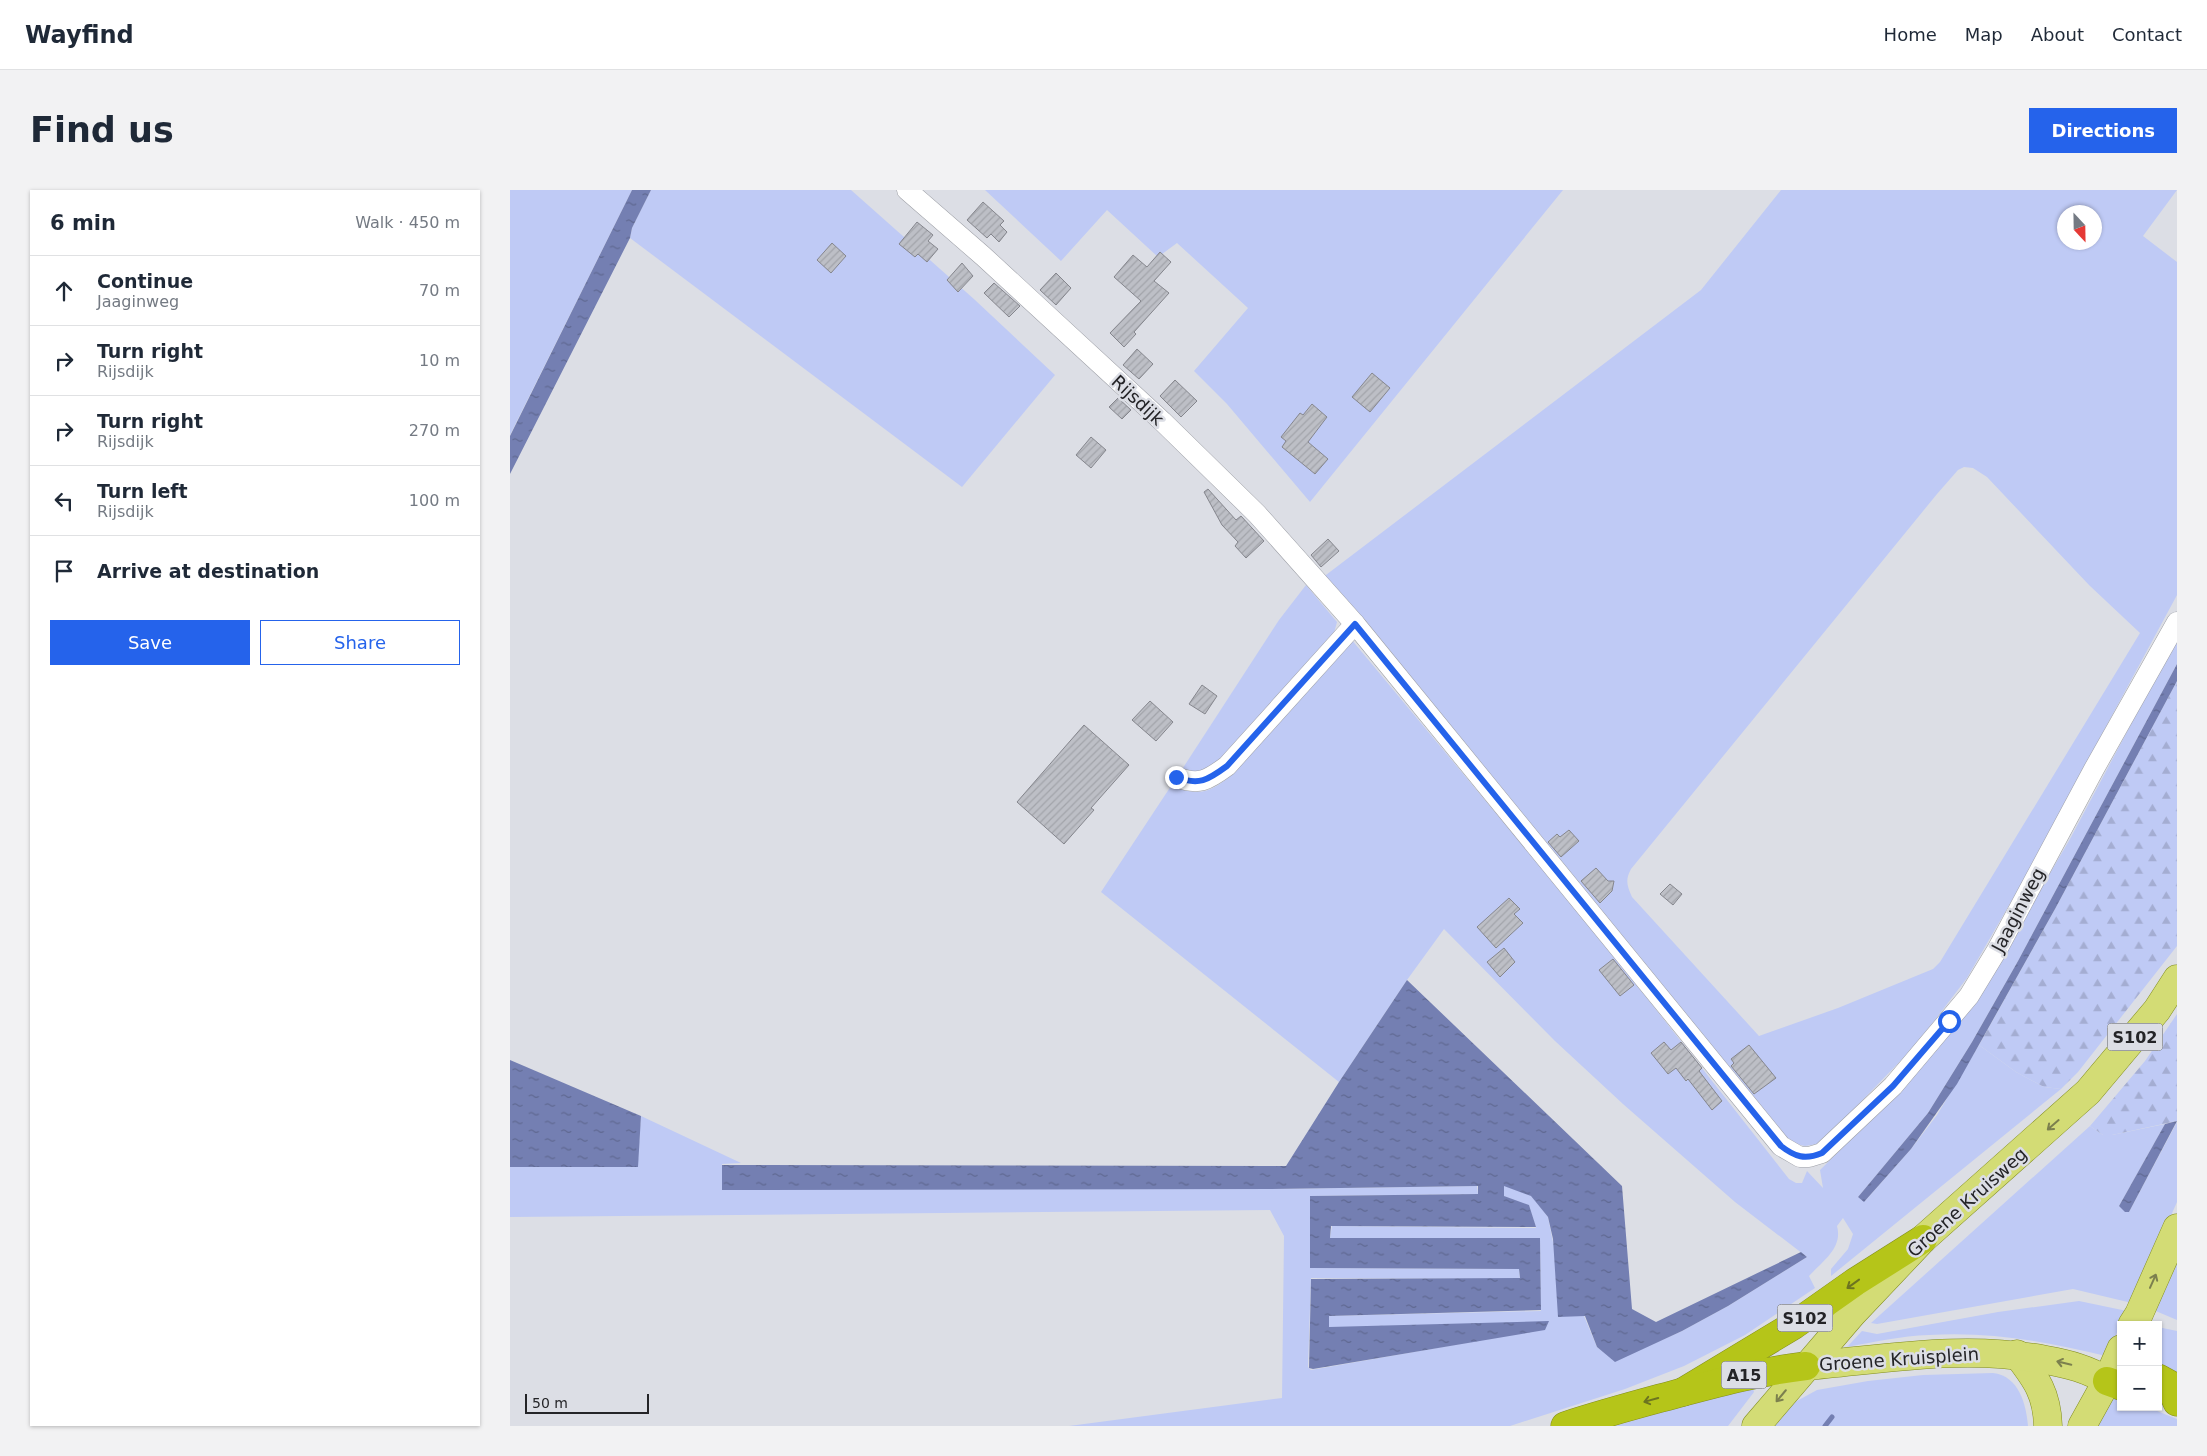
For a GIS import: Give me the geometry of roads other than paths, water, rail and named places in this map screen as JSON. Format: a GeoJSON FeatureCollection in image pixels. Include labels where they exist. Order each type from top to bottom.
{"type":"FeatureCollection","features":[{"type":"Feature","properties":{"kind":"highway","name":"S102"},"geometry":{"type":"LineString","coordinates":[[1683,1392],[1794,1325],[1855,1282],[1924,1239]]}},
{"type":"Feature","properties":{"kind":"highway","name":"A15"},"geometry":{"type":"LineString","coordinates":[[1565,1426],[1619,1408],[1766,1370],[1806,1366]]}},
{"type":"Feature","properties":{"kind":"highway"},"geometry":{"type":"LineString","coordinates":[[2162,1380],[2169,1384],[2177,1403],[2162,1401]]}},
{"type":"Feature","properties":{"kind":"main road","name":"Groene Kruisweg"},"geometry":{"type":"LineString","coordinates":[[1756,1426],[1806,1366],[1924,1239],[2088,1092],[2146,1023],[2177,979]]}},
{"type":"Feature","properties":{"kind":"main road"},"geometry":{"type":"LineString","coordinates":[[2135,1321],[2177,1228]]}},
{"type":"Feature","properties":{"kind":"main road","name":"Groene Kruisplein"},"geometry":{"type":"LineString","coordinates":[[1806,1366],[1942,1352],[2017,1354],[2067,1364],[2094,1372],[2114,1384]]}},
{"type":"Feature","properties":{"kind":"main road"},"geometry":{"type":"LineString","coordinates":[[2017,1354],[2039,1383],[2044,1396],[2048,1426]]}},
{"type":"Feature","properties":{"kind":"main road"},"geometry":{"type":"LineString","coordinates":[[2082,1426],[2114,1384],[2118,1366]]}},
{"type":"Feature","properties":{"kind":"street","name":"Rijsdijk"},"geometry":{"type":"LineString","coordinates":[[907,190],[983,256],[1162,421],[1258,514],[1355,624],[1781,1146],[1800,1157],[1809,1158]]}},
{"type":"Feature","properties":{"kind":"street","name":"Jaaginweg"},"geometry":{"type":"LineString","coordinates":[[1809,1158],[1822,1153],[1893,1086],[1969,996],[1997,950],[2094,769],[2177,622]]}},
{"type":"Feature","properties":{"kind":"street"},"geometry":{"type":"LineString","coordinates":[[1176,777],[1189,782],[1208,780],[1227,766],[1355,624]]}},
{"type":"Feature","properties":{"kind":"water"},"geometry":{"type":"Polygon","coordinates":[[[632,190],[651,190],[632,228],[630,238],[510,474],[510,436],[632,190]]]}},
{"type":"Feature","properties":{"kind":"water"},"geometry":{"type":"Polygon","coordinates":[[[2177,664],[2177,681],[2055,909],[1957,1084],[1911,1149],[1864,1202],[1858,1197],[1928,1113],[1972,1042],[2018,961],[2177,664]]]}},
{"type":"Feature","properties":{"kind":"water"},"geometry":{"type":"Polygon","coordinates":[[[1407,980],[1622,1186],[1632,1309],[1656,1322],[1801,1252],[1807,1257],[1728,1306],[1682,1331],[1615,1362],[1597,1347],[1585,1316],[1558,1317],[1553,1239],[1548,1217],[1531,1196],[1504,1186],[1504,1196],[1529,1205],[1536,1227],[1331,1226],[1330,1238],[1540,1238],[1541,1310],[1329,1316],[1329,1327],[1549,1321],[1545,1330],[1313,1369],[1309,1368],[1311,1279],[1520,1278],[1519,1269],[1310,1268],[1310,1196],[1478,1194],[1478,1186],[1272,1189],[722,1190],[722,1165],[1286,1166],[1407,980]]]}},
{"type":"Feature","properties":{"kind":"water"},"geometry":{"type":"Polygon","coordinates":[[[510,1060],[641,1116],[638,1167],[510,1167],[510,1060]]]}},
{"type":"Feature","properties":{"kind":"water"},"geometry":{"type":"Polygon","coordinates":[[[2177,1121],[2129,1212],[2125,1212],[2119,1206],[2165,1124],[2177,1121]]]}},
{"type":"Feature","properties":{"kind":"waterway"},"geometry":{"type":"LineString","coordinates":[[1825,1426],[1832,1417]]}}]}
